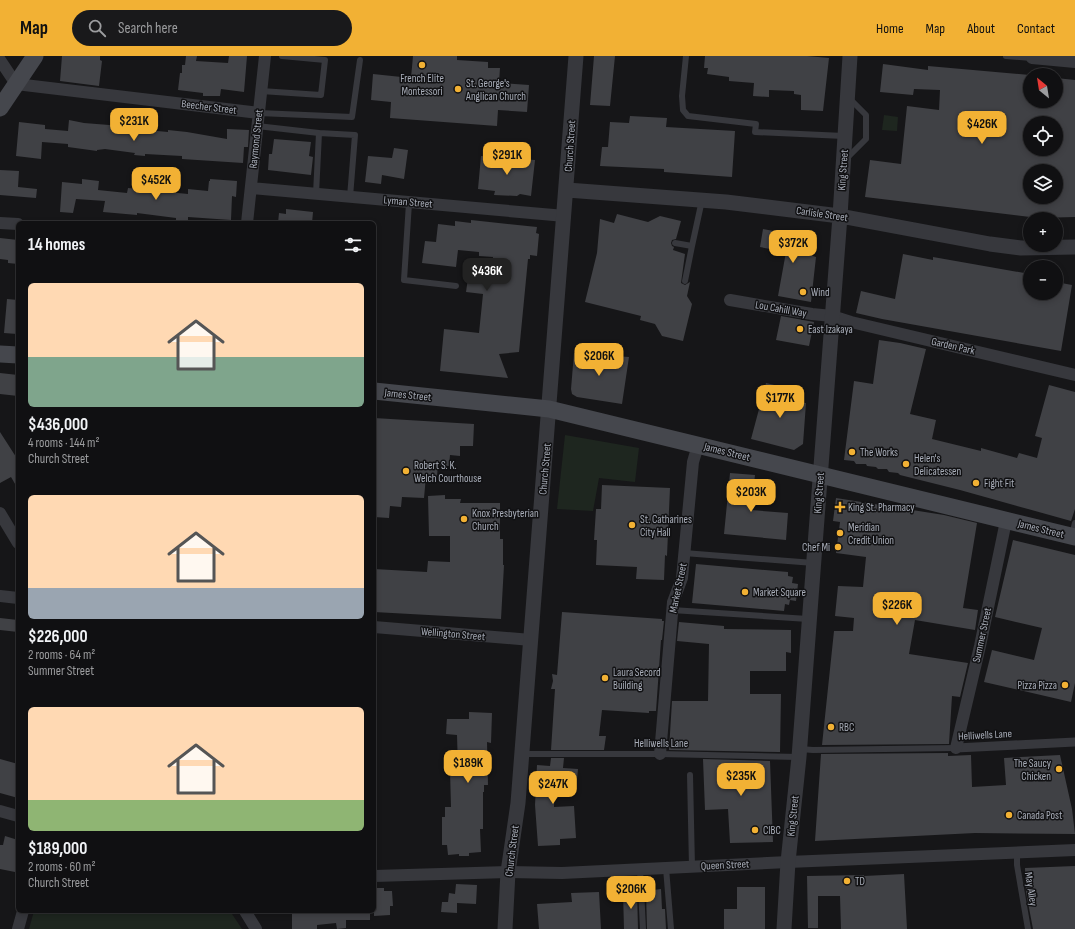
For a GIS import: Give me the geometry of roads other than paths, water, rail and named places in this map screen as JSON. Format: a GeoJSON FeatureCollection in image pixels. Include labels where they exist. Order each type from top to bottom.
{"type":"FeatureCollection","features":[{"type":"Feature","properties":{"kind":"main road"},"geometry":{"type":"LineString","coordinates":[[0,108],[35,56]]}},
{"type":"Feature","properties":{"kind":"main road"},"geometry":{"type":"LineString","coordinates":[[0,354],[16,355]]}},
{"type":"Feature","properties":{"kind":"main road","name":"James Street"},"geometry":{"type":"LineString","coordinates":[[376,392],[549,409],[1006,521],[1074,532]]}},
{"type":"Feature","properties":{"kind":"street","name":"Raymond Street"},"geometry":{"type":"LineString","coordinates":[[247,221],[264,56]]}},
{"type":"Feature","properties":{"kind":"street","name":"Church Street"},"geometry":{"type":"LineString","coordinates":[[505,929],[508,872],[518,803],[522,754],[565,216],[576,56]]}},
{"type":"Feature","properties":{"kind":"street","name":"King Street"},"geometry":{"type":"LineString","coordinates":[[784,929],[788,862],[799,753],[821,475],[844,162],[850,56]]}},
{"type":"Feature","properties":{"kind":"street"},"geometry":{"type":"LineString","coordinates":[[1032,57],[1075,62]]}},
{"type":"Feature","properties":{"kind":"street"},"geometry":{"type":"LineString","coordinates":[[0,60],[16,84]]}},
{"type":"Feature","properties":{"kind":"street","name":"Beecher Street"},"geometry":{"type":"LineString","coordinates":[[16,84],[259,113]]}},
{"type":"Feature","properties":{"kind":"street","name":"Lyman Street"},"geometry":{"type":"LineString","coordinates":[[251,188],[565,216]]}},
{"type":"Feature","properties":{"kind":"street","name":"Carlisle Street"},"geometry":{"type":"LineString","coordinates":[[567,190],[726,202],[840,216],[990,244],[1021,248],[1075,247]]}},
{"type":"Feature","properties":{"kind":"street"},"geometry":{"type":"LineString","coordinates":[[0,223],[16,224]]}},
{"type":"Feature","properties":{"kind":"street","name":"Lou Cahill Way"},"geometry":{"type":"LineString","coordinates":[[730,300],[832,316]]}},
{"type":"Feature","properties":{"kind":"street","name":"Garden Park"},"geometry":{"type":"LineString","coordinates":[[832,316],[851,322],[1075,375]]}},
{"type":"Feature","properties":{"kind":"street","name":"Market Street"},"geometry":{"type":"LineString","coordinates":[[660,754],[672,610],[673,602],[682,578],[693,462],[698,445]]}},
{"type":"Feature","properties":{"kind":"street"},"geometry":{"type":"LineString","coordinates":[[0,513],[16,539]]}},
{"type":"Feature","properties":{"kind":"street","name":"Summer Street"},"geometry":{"type":"LineString","coordinates":[[956,748],[980,646],[1006,521]]}},
{"type":"Feature","properties":{"kind":"street"},"geometry":{"type":"LineString","coordinates":[[0,596],[16,598]]}},
{"type":"Feature","properties":{"kind":"street","name":"Wellington Street"},"geometry":{"type":"LineString","coordinates":[[376,627],[531,640]]}},
{"type":"Feature","properties":{"kind":"street","name":"Helliwells Lane"},"geometry":{"type":"LineString","coordinates":[[956,748],[1075,742]]}},
{"type":"Feature","properties":{"kind":"street"},"geometry":{"type":"LineString","coordinates":[[0,811],[16,815]]}},
{"type":"Feature","properties":{"kind":"street","name":"Queen Street"},"geometry":{"type":"LineString","coordinates":[[376,876],[508,872],[562,873],[1075,850]]}},
{"type":"Feature","properties":{"kind":"street"},"geometry":{"type":"LineString","coordinates":[[18,929],[22,913]]}},
{"type":"Feature","properties":{"kind":"street"},"geometry":{"type":"LineString","coordinates":[[246,913],[256,929]]}},
{"type":"Feature","properties":{"kind":"lane"},"geometry":{"type":"LineString","coordinates":[[261,91],[321,94],[325,60],[282,56]]}},
{"type":"Feature","properties":{"kind":"lane"},"geometry":{"type":"LineString","coordinates":[[686,56],[682,96],[683,110],[688,116],[756,124],[755,132],[845,136]]}},
{"type":"Feature","properties":{"kind":"lane"},"geometry":{"type":"LineString","coordinates":[[1006,56],[1032,57]]}},
{"type":"Feature","properties":{"kind":"lane"},"geometry":{"type":"LineString","coordinates":[[259,113],[352,117],[360,60]]}},
{"type":"Feature","properties":{"kind":"lane"},"geometry":{"type":"LineString","coordinates":[[844,162],[866,139],[866,115],[848,97]]}},
{"type":"Feature","properties":{"kind":"lane"},"geometry":{"type":"LineString","coordinates":[[257,126],[320,133],[355,135],[350,197]]}},
{"type":"Feature","properties":{"kind":"lane"},"geometry":{"type":"LineString","coordinates":[[316,194],[320,133]]}},
{"type":"Feature","properties":{"kind":"lane"},"geometry":{"type":"LineString","coordinates":[[685,281],[702,200]]}},
{"type":"Feature","properties":{"kind":"lane"},"geometry":{"type":"LineString","coordinates":[[409,203],[404,280],[456,286]]}},
{"type":"Feature","properties":{"kind":"lane"},"geometry":{"type":"LineString","coordinates":[[675,243],[692,246]]}},
{"type":"Feature","properties":{"kind":"lane"},"geometry":{"type":"LineString","coordinates":[[684,553],[814,563]]}},
{"type":"Feature","properties":{"kind":"lane"},"geometry":{"type":"LineString","coordinates":[[672,610],[810,620]]}},
{"type":"Feature","properties":{"kind":"lane","name":"Helliwells Lane"},"geometry":{"type":"LineString","coordinates":[[522,754],[799,753],[813,750],[956,748]]}},
{"type":"Feature","properties":{"kind":"lane"},"geometry":{"type":"LineString","coordinates":[[690,776],[692,867]]}},
{"type":"Feature","properties":{"kind":"lane","name":"May Alley"},"geometry":{"type":"LineString","coordinates":[[1017,852],[1017,865],[1028,929]]}},
{"type":"Feature","properties":{"kind":"lane"},"geometry":{"type":"LineString","coordinates":[[666,868],[671,929]]}},
{"type":"Feature","properties":{"kind":"lane"},"geometry":{"type":"LineString","coordinates":[[640,869],[643,929]]}},
{"type":"Feature","properties":{"kind":"place","name":"French Elite Montessori"},"geometry":{"type":"Point","coordinates":[422,65]}},
{"type":"Feature","properties":{"kind":"place","name":"St. George's Anglican Church"},"geometry":{"type":"Point","coordinates":[458,89]}},
{"type":"Feature","properties":{"kind":"place","name":"Wind"},"geometry":{"type":"Point","coordinates":[803,292]}},
{"type":"Feature","properties":{"kind":"place","name":"East Izakaya"},"geometry":{"type":"Point","coordinates":[800,329]}},
{"type":"Feature","properties":{"kind":"place","name":"The Works"},"geometry":{"type":"Point","coordinates":[852,452]}},
{"type":"Feature","properties":{"kind":"place","name":"Helen's Delicatessen"},"geometry":{"type":"Point","coordinates":[906,464]}},
{"type":"Feature","properties":{"kind":"place","name":"Robert S. K. Welch Courthouse"},"geometry":{"type":"Point","coordinates":[406,471]}},
{"type":"Feature","properties":{"kind":"place","name":"Fight Fit"},"geometry":{"type":"Point","coordinates":[976,483]}},
{"type":"Feature","properties":{"kind":"place","name":"King St. Pharmacy"},"geometry":{"type":"Point","coordinates":[840,507]}},
{"type":"Feature","properties":{"kind":"place","name":"Knox Presbyterian Church"},"geometry":{"type":"Point","coordinates":[464,519]}},
{"type":"Feature","properties":{"kind":"place","name":"St. Catharines City Hall"},"geometry":{"type":"Point","coordinates":[632,525]}},
{"type":"Feature","properties":{"kind":"place","name":"Meridian Credit Union"},"geometry":{"type":"Point","coordinates":[840,533]}},
{"type":"Feature","properties":{"kind":"place","name":"Chef Mi"},"geometry":{"type":"Point","coordinates":[838,547]}},
{"type":"Feature","properties":{"kind":"place","name":"Market Square"},"geometry":{"type":"Point","coordinates":[745,592]}},
{"type":"Feature","properties":{"kind":"place","name":"Laura Secord Building"},"geometry":{"type":"Point","coordinates":[605,678]}},
{"type":"Feature","properties":{"kind":"place","name":"Pizza Pizza"},"geometry":{"type":"Point","coordinates":[1065,685]}},
{"type":"Feature","properties":{"kind":"place","name":"RBC"},"geometry":{"type":"Point","coordinates":[831,727]}},
{"type":"Feature","properties":{"kind":"place","name":"The Saucy Chicken"},"geometry":{"type":"Point","coordinates":[1059,769]}},
{"type":"Feature","properties":{"kind":"place","name":"Canada Post"},"geometry":{"type":"Point","coordinates":[1009,815]}},
{"type":"Feature","properties":{"kind":"place","name":"CIBC"},"geometry":{"type":"Point","coordinates":[755,830]}},
{"type":"Feature","properties":{"kind":"place","name":"TD"},"geometry":{"type":"Point","coordinates":[847,881]}}]}
